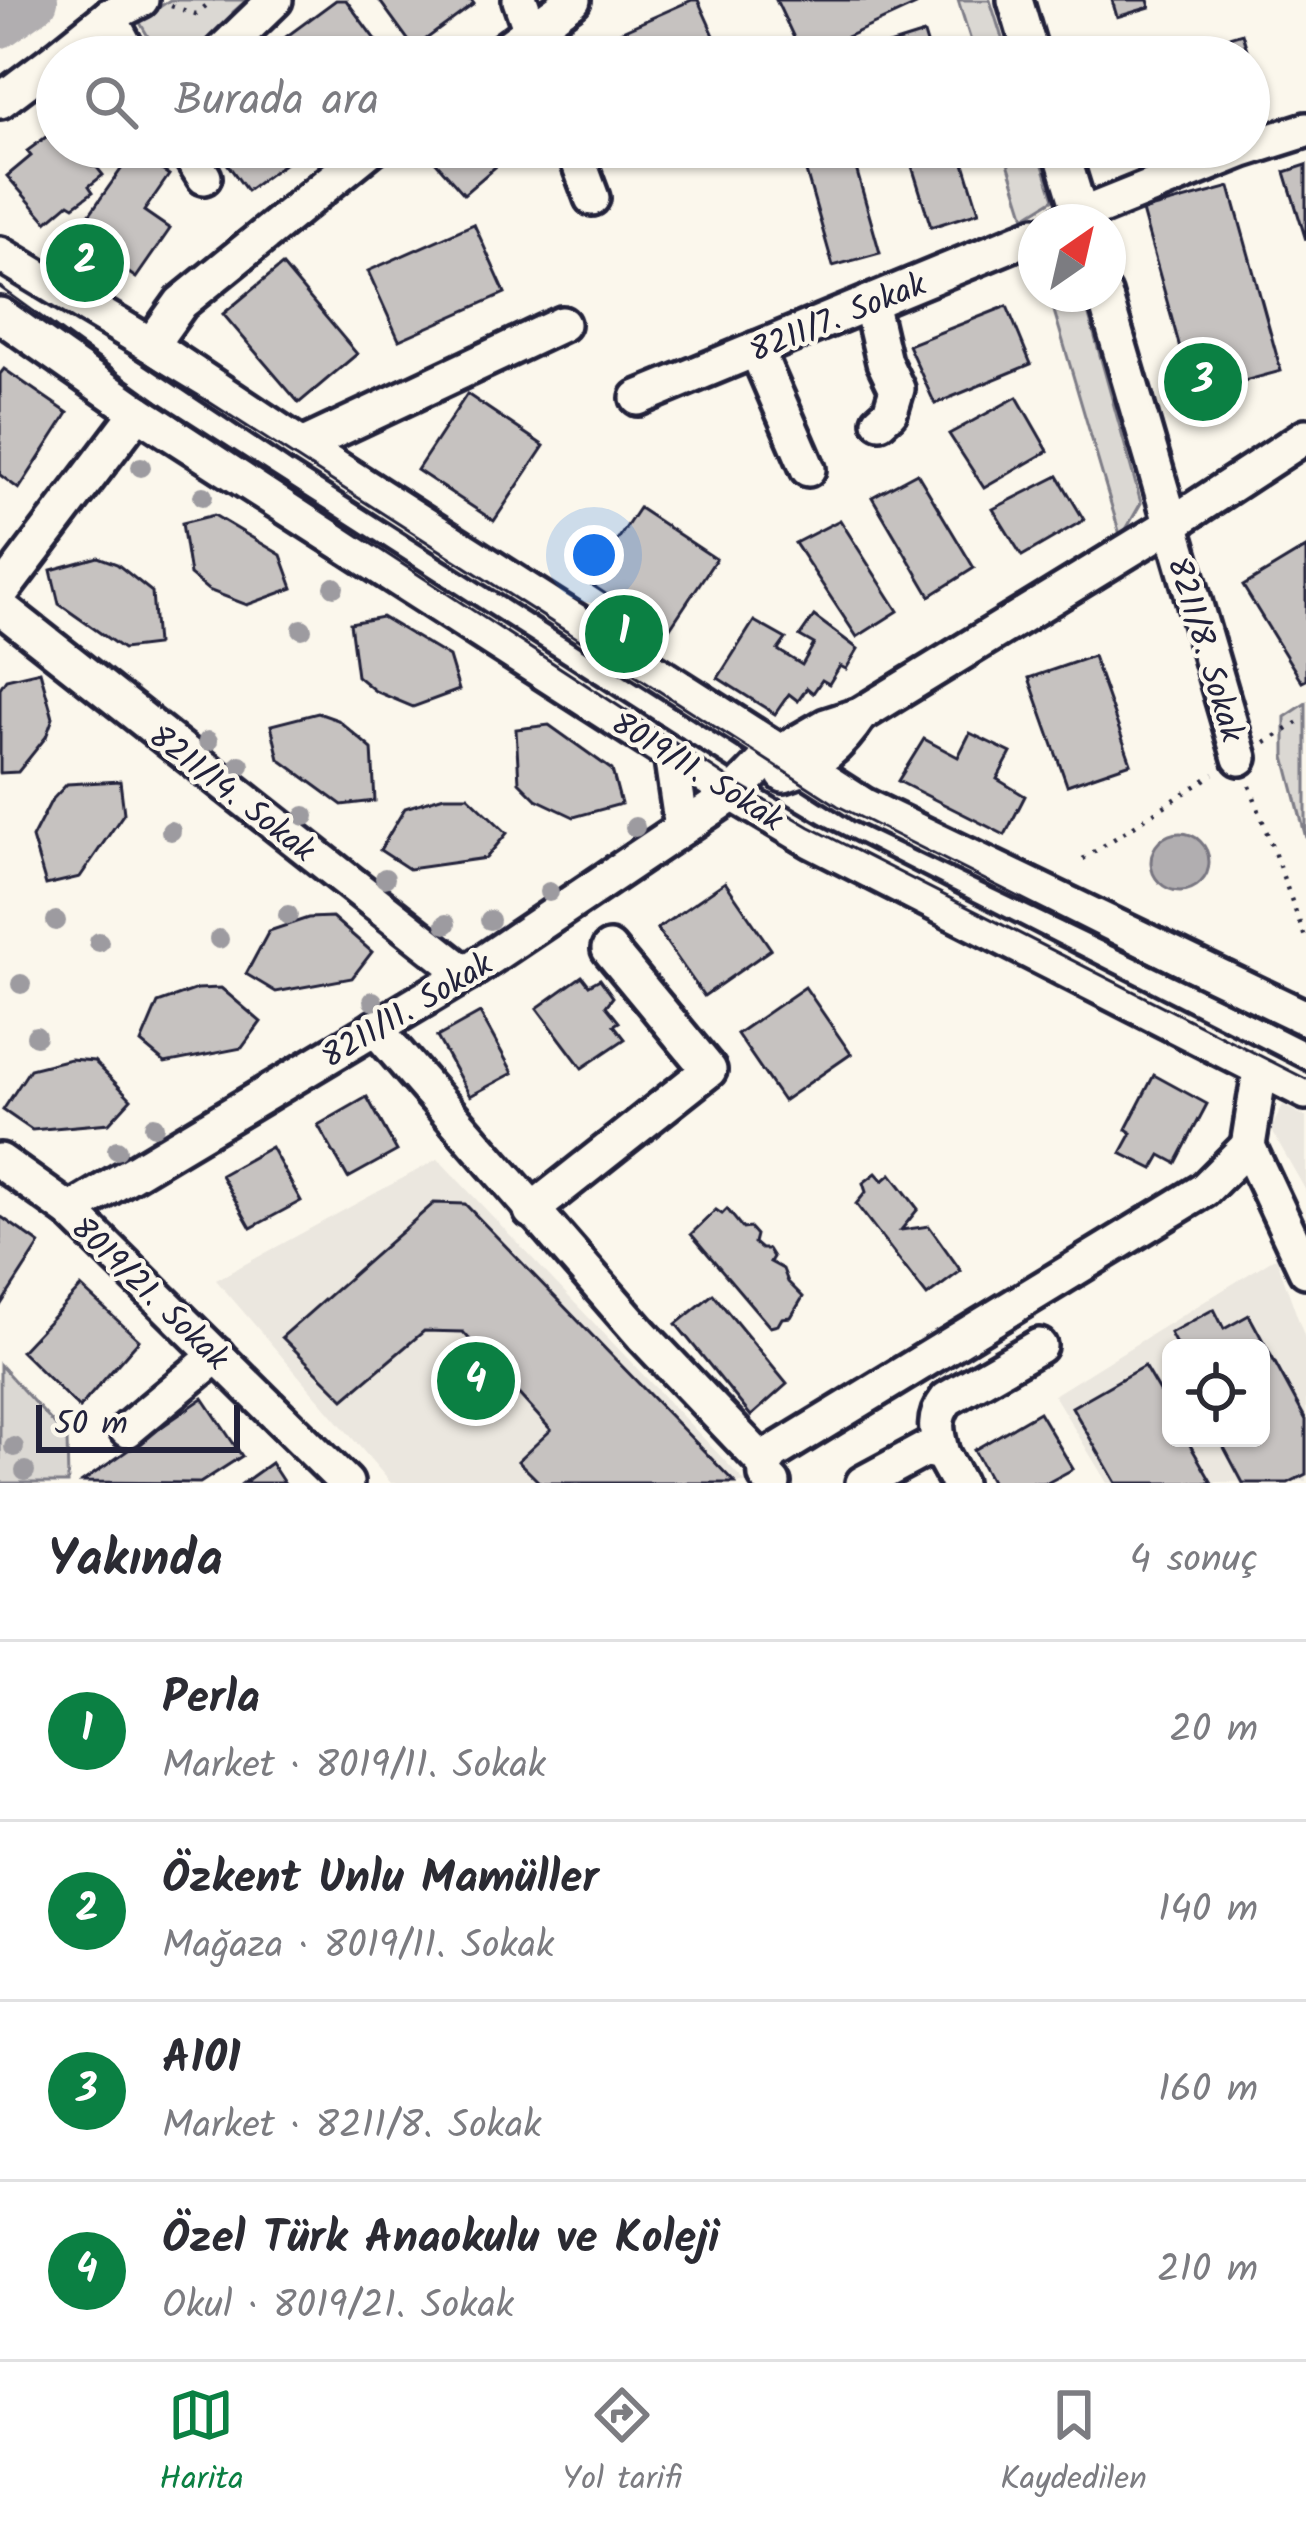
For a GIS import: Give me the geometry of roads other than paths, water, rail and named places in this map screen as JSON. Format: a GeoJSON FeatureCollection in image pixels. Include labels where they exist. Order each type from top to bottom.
{"type":"FeatureCollection","features":[{"type":"Feature","properties":{"kind":"street"},"geometry":{"type":"LineString","coordinates":[[85,36],[140,0]]}},
{"type":"Feature","properties":{"kind":"street"},"geometry":{"type":"LineString","coordinates":[[238,36],[275,0]]}},
{"type":"Feature","properties":{"kind":"street"},"geometry":{"type":"LineString","coordinates":[[530,29],[573,0]]}},
{"type":"Feature","properties":{"kind":"street"},"geometry":{"type":"LineString","coordinates":[[1015,0],[1026,36]]}},
{"type":"Feature","properties":{"kind":"street"},"geometry":{"type":"LineString","coordinates":[[109,16],[120,36]]}},
{"type":"Feature","properties":{"kind":"street"},"geometry":{"type":"LineString","coordinates":[[0,101],[36,74]]}},
{"type":"Feature","properties":{"kind":"street"},"geometry":{"type":"LineString","coordinates":[[1270,141],[1306,130]]}},
{"type":"Feature","properties":{"kind":"street"},"geometry":{"type":"LineString","coordinates":[[198,168],[204,177]]}},
{"type":"Feature","properties":{"kind":"street"},"geometry":{"type":"LineString","coordinates":[[151,344],[181,303],[347,168]]}},
{"type":"Feature","properties":{"kind":"street"},"geometry":{"type":"LineString","coordinates":[[581,168],[592,198]]}},
{"type":"Feature","properties":{"kind":"street"},"geometry":{"type":"LineString","coordinates":[[1065,168],[1072,204]]}},
{"type":"Feature","properties":{"kind":"street"},"geometry":{"type":"LineString","coordinates":[[1114,204],[1200,168]]}},
{"type":"Feature","properties":{"kind":"street","name":"8211/7. Sokak"},"geometry":{"type":"LineString","coordinates":[[638,398],[1018,241]]}},
{"type":"Feature","properties":{"kind":"street","name":"8019/11. Sokak"},"geometry":{"type":"LineString","coordinates":[[0,254],[151,344],[863,805],[1306,1018]]}},
{"type":"Feature","properties":{"kind":"street"},"geometry":{"type":"LineString","coordinates":[[870,302],[884,362],[897,389],[890,412],[880,422]]}},
{"type":"Feature","properties":{"kind":"street","name":"8211/8. Sokak"},"geometry":{"type":"LineString","coordinates":[[1109,312],[1240,758]]}},
{"type":"Feature","properties":{"kind":"street","name":"8019/11. Sokak"},"geometry":{"type":"LineString","coordinates":[[1,317],[138,412],[733,794],[832,851],[1306,1092]]}},
{"type":"Feature","properties":{"kind":"street"},"geometry":{"type":"LineString","coordinates":[[302,446],[562,324]]}},
{"type":"Feature","properties":{"kind":"street"},"geometry":{"type":"LineString","coordinates":[[756,349],[808,469]]}},
{"type":"Feature","properties":{"kind":"street"},"geometry":{"type":"LineString","coordinates":[[0,594],[138,412]]}},
{"type":"Feature","properties":{"kind":"street","name":"8211/11. Sokak"},"geometry":{"type":"LineString","coordinates":[[70,1211],[466,974],[733,794],[791,762],[826,726],[860,715],[1172,533],[1306,436]]}},
{"type":"Feature","properties":{"kind":"street","name":"8211/14. Sokak"},"geometry":{"type":"LineString","coordinates":[[0,608],[466,974]]}},
{"type":"Feature","properties":{"kind":"street"},"geometry":{"type":"LineString","coordinates":[[860,715],[856,778],[863,805]]}},
{"type":"Feature","properties":{"kind":"street"},"geometry":{"type":"LineString","coordinates":[[671,754],[682,828]]}},
{"type":"Feature","properties":{"kind":"street"},"geometry":{"type":"LineString","coordinates":[[531,1211],[709,1070],[609,949]]}},
{"type":"Feature","properties":{"kind":"street"},"geometry":{"type":"LineString","coordinates":[[375,1028],[531,1211],[769,1474]]}},
{"type":"Feature","properties":{"kind":"street"},"geometry":{"type":"LineString","coordinates":[[769,1474],[773,1453],[1204,1190],[1247,1146],[1261,1072]]}},
{"type":"Feature","properties":{"kind":"street"},"geometry":{"type":"LineString","coordinates":[[1247,1146],[1306,1270]]}},
{"type":"Feature","properties":{"kind":"street","name":"8019/21. Sokak"},"geometry":{"type":"LineString","coordinates":[[0,1161],[70,1211],[346,1483]]}},
{"type":"Feature","properties":{"kind":"street"},"geometry":{"type":"LineString","coordinates":[[950,1468],[936,1430],[937,1412],[947,1399],[1039,1346]]}},
{"type":"Feature","properties":{"kind":"street"},"geometry":{"type":"LineString","coordinates":[[127,1430],[217,1355]]}},
{"type":"Feature","properties":{"kind":"street"},"geometry":{"type":"LineString","coordinates":[[863,1483],[926,1449],[950,1468]]}},
{"type":"Feature","properties":{"kind":"waterway"},"geometry":{"type":"LineString","coordinates":[[0,24],[34,0]]}},
{"type":"Feature","properties":{"kind":"tram line"},"geometry":{"type":"LineString","coordinates":[[0,287],[189,424],[742,787],[810,827],[1306,1079]]}},
{"type":"Feature","properties":{"kind":"tram line"},"geometry":{"type":"LineString","coordinates":[[70,318],[206,400],[838,806],[1306,1041]]}},
{"type":"Feature","properties":{"kind":"place","name":"Özkent Unlu Mamüller"},"geometry":{"type":"Point","coordinates":[85,263]}},
{"type":"Feature","properties":{"kind":"place","name":"A101"},"geometry":{"type":"Point","coordinates":[1203,382]}},
{"type":"Feature","properties":{"kind":"place","name":"Perla"},"geometry":{"type":"Point","coordinates":[624,634]}},
{"type":"Feature","properties":{"kind":"place","name":"Özel Türk Anaokulu ve Koleji"},"geometry":{"type":"Point","coordinates":[476,1381]}}]}
